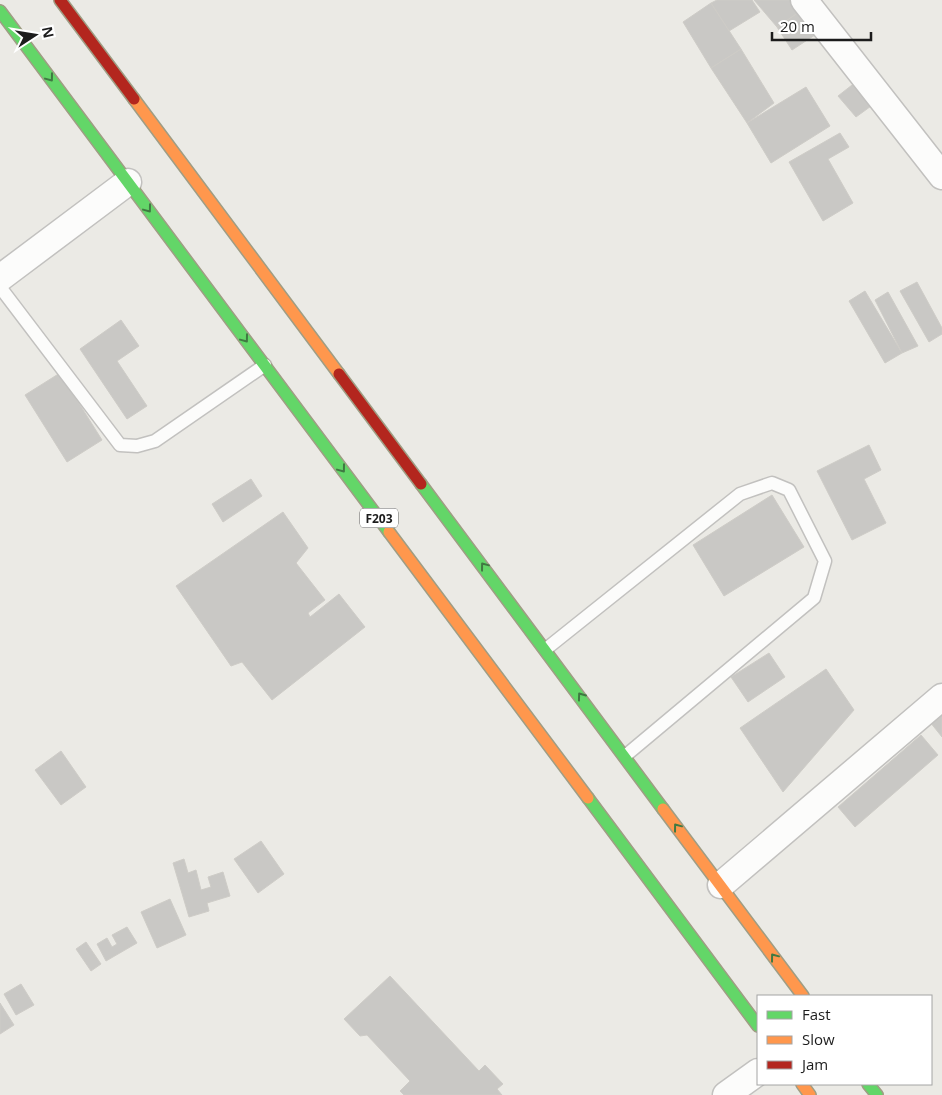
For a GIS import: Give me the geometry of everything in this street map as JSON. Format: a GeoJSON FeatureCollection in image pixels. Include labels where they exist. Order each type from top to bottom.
{"type":"FeatureCollection","features":[{"type":"Feature","properties":{"kind":"main road"},"geometry":{"type":"LineString","coordinates":[[70,3],[802,995]]}},
{"type":"Feature","properties":{"kind":"main road","name":"F203"},"geometry":{"type":"LineString","coordinates":[[0,12],[757,1025]]}},
{"type":"Feature","properties":{"kind":"main road"},"geometry":{"type":"LineString","coordinates":[[869,1085],[877,1095]]}},
{"type":"Feature","properties":{"kind":"street"},"geometry":{"type":"LineString","coordinates":[[804,0],[942,176]]}},
{"type":"Feature","properties":{"kind":"street"},"geometry":{"type":"LineString","coordinates":[[0,278],[128,182]]}},
{"type":"Feature","properties":{"kind":"street"},"geometry":{"type":"LineString","coordinates":[[721,885],[942,697]]}},
{"type":"Feature","properties":{"kind":"street"},"geometry":{"type":"LineString","coordinates":[[726,1095],[757,1073]]}},
{"type":"Feature","properties":{"kind":"lane"},"geometry":{"type":"LineString","coordinates":[[0,287],[120,445],[136,446],[156,441],[265,365]]}},
{"type":"Feature","properties":{"kind":"lane"},"geometry":{"type":"LineString","coordinates":[[546,649],[740,494],[772,483],[789,490],[825,561],[814,598],[625,756]]}},
{"type":"Feature","properties":{"kind":"building"},"geometry":{"type":"Polygon","coordinates":[[[717,0],[752,0],[760,12],[729,31],[711,3],[717,0]]]}},
{"type":"Feature","properties":{"kind":"building"},"geometry":{"type":"Polygon","coordinates":[[[754,0],[794,0],[802,10],[777,27],[754,0]]]}},
{"type":"Feature","properties":{"kind":"building"},"geometry":{"type":"Polygon","coordinates":[[[711,3],[741,49],[711,68],[683,22],[711,3]]]}},
{"type":"Feature","properties":{"kind":"building"},"geometry":{"type":"Polygon","coordinates":[[[802,10],[818,33],[792,50],[777,27],[802,10]]]}},
{"type":"Feature","properties":{"kind":"building"},"geometry":{"type":"Polygon","coordinates":[[[741,49],[774,103],[747,123],[711,68],[741,49]]]}},
{"type":"Feature","properties":{"kind":"building"},"geometry":{"type":"Polygon","coordinates":[[[861,78],[878,101],[856,117],[838,96],[861,78]]]}},
{"type":"Feature","properties":{"kind":"building"},"geometry":{"type":"Polygon","coordinates":[[[806,87],[830,126],[771,163],[747,123],[806,87]]]}},
{"type":"Feature","properties":{"kind":"building"},"geometry":{"type":"Polygon","coordinates":[[[840,133],[849,147],[828,159],[853,203],[823,221],[789,162],[840,133]]]}},
{"type":"Feature","properties":{"kind":"building"},"geometry":{"type":"Polygon","coordinates":[[[917,282],[942,328],[942,334],[929,342],[900,291],[917,282]]]}},
{"type":"Feature","properties":{"kind":"building"},"geometry":{"type":"Polygon","coordinates":[[[865,291],[902,353],[885,363],[849,301],[865,291]]]}},
{"type":"Feature","properties":{"kind":"building"},"geometry":{"type":"Polygon","coordinates":[[[888,292],[918,346],[902,353],[875,300],[888,292]]]}},
{"type":"Feature","properties":{"kind":"building"},"geometry":{"type":"Polygon","coordinates":[[[121,320],[139,346],[117,361],[147,406],[127,419],[80,349],[121,320]]]}},
{"type":"Feature","properties":{"kind":"building"},"geometry":{"type":"Polygon","coordinates":[[[60,373],[102,440],[67,462],[25,395],[60,373]]]}},
{"type":"Feature","properties":{"kind":"building"},"geometry":{"type":"Polygon","coordinates":[[[869,445],[881,470],[864,479],[886,523],[852,540],[817,471],[869,445]]]}},
{"type":"Feature","properties":{"kind":"building"},"geometry":{"type":"Polygon","coordinates":[[[251,479],[262,496],[223,522],[212,504],[251,479]]]}},
{"type":"Feature","properties":{"kind":"building"},"geometry":{"type":"Polygon","coordinates":[[[772,495],[804,547],[724,596],[693,545],[772,495]]]}},
{"type":"Feature","properties":{"kind":"building"},"geometry":{"type":"Polygon","coordinates":[[[283,512],[308,548],[296,563],[325,600],[308,613],[310,617],[339,594],[365,627],[272,700],[242,662],[231,666],[176,586],[283,512]]]}},
{"type":"Feature","properties":{"kind":"building"},"geometry":{"type":"Polygon","coordinates":[[[769,653],[785,677],[748,702],[731,677],[769,653]]]}},
{"type":"Feature","properties":{"kind":"building"},"geometry":{"type":"Polygon","coordinates":[[[826,669],[854,710],[783,792],[740,728],[826,669]]]}},
{"type":"Feature","properties":{"kind":"building"},"geometry":{"type":"Polygon","coordinates":[[[942,713],[942,737],[930,722],[942,713]]]}},
{"type":"Feature","properties":{"kind":"building"},"geometry":{"type":"Polygon","coordinates":[[[921,735],[938,755],[855,827],[838,807],[921,735]]]}},
{"type":"Feature","properties":{"kind":"building"},"geometry":{"type":"Polygon","coordinates":[[[61,751],[86,787],[61,805],[35,770],[61,751]]]}},
{"type":"Feature","properties":{"kind":"building"},"geometry":{"type":"Polygon","coordinates":[[[261,841],[284,874],[258,893],[234,859],[261,841]]]}},
{"type":"Feature","properties":{"kind":"building"},"geometry":{"type":"Polygon","coordinates":[[[184,859],[188,873],[196,870],[201,890],[211,887],[208,877],[223,872],[230,896],[207,903],[209,911],[189,917],[173,863],[184,859]]]}},
{"type":"Feature","properties":{"kind":"building"},"geometry":{"type":"Polygon","coordinates":[[[170,899],[186,935],[157,948],[141,912],[170,899]]]}},
{"type":"Feature","properties":{"kind":"building"},"geometry":{"type":"Polygon","coordinates":[[[127,927],[137,943],[106,961],[97,944],[107,938],[112,947],[117,944],[112,935],[127,927]]]}},
{"type":"Feature","properties":{"kind":"building"},"geometry":{"type":"Polygon","coordinates":[[[86,942],[101,964],[91,971],[76,949],[86,942]]]}},
{"type":"Feature","properties":{"kind":"building"},"geometry":{"type":"Polygon","coordinates":[[[390,976],[479,1071],[485,1065],[503,1084],[497,1089],[502,1095],[404,1095],[400,1091],[410,1081],[367,1035],[360,1036],[344,1019],[390,976]]]}},
{"type":"Feature","properties":{"kind":"building"},"geometry":{"type":"Polygon","coordinates":[[[21,984],[34,1005],[16,1015],[4,994],[21,984]]]}},
{"type":"Feature","properties":{"kind":"building"},"geometry":{"type":"Polygon","coordinates":[[[0,1003],[14,1025],[0,1034],[0,1003]]]}},
{"type":"Feature","properties":{"kind":"traffic: fast"},"geometry":{"type":"LineString","coordinates":[[0,11],[389,532]]}},
{"type":"Feature","properties":{"kind":"traffic: fast"},"geometry":{"type":"LineString","coordinates":[[421,484],[663,809]]}},
{"type":"Feature","properties":{"kind":"traffic: fast"},"geometry":{"type":"LineString","coordinates":[[588,798],[757,1025]]}},
{"type":"Feature","properties":{"kind":"traffic: fast"},"geometry":{"type":"LineString","coordinates":[[869,1085],[877,1095]]}},
{"type":"Feature","properties":{"kind":"traffic: slow"},"geometry":{"type":"LineString","coordinates":[[134,99],[339,374]]}},
{"type":"Feature","properties":{"kind":"traffic: slow"},"geometry":{"type":"LineString","coordinates":[[389,532],[588,798]]}},
{"type":"Feature","properties":{"kind":"traffic: slow"},"geometry":{"type":"LineString","coordinates":[[663,809],[802,995]]}},
{"type":"Feature","properties":{"kind":"traffic: slow"},"geometry":{"type":"LineString","coordinates":[[803,1085],[810,1095]]}},
{"type":"Feature","properties":{"kind":"traffic: jam"},"geometry":{"type":"LineString","coordinates":[[60,0],[134,99]]}},
{"type":"Feature","properties":{"kind":"traffic: jam"},"geometry":{"type":"LineString","coordinates":[[339,374],[421,484]]}}]}
